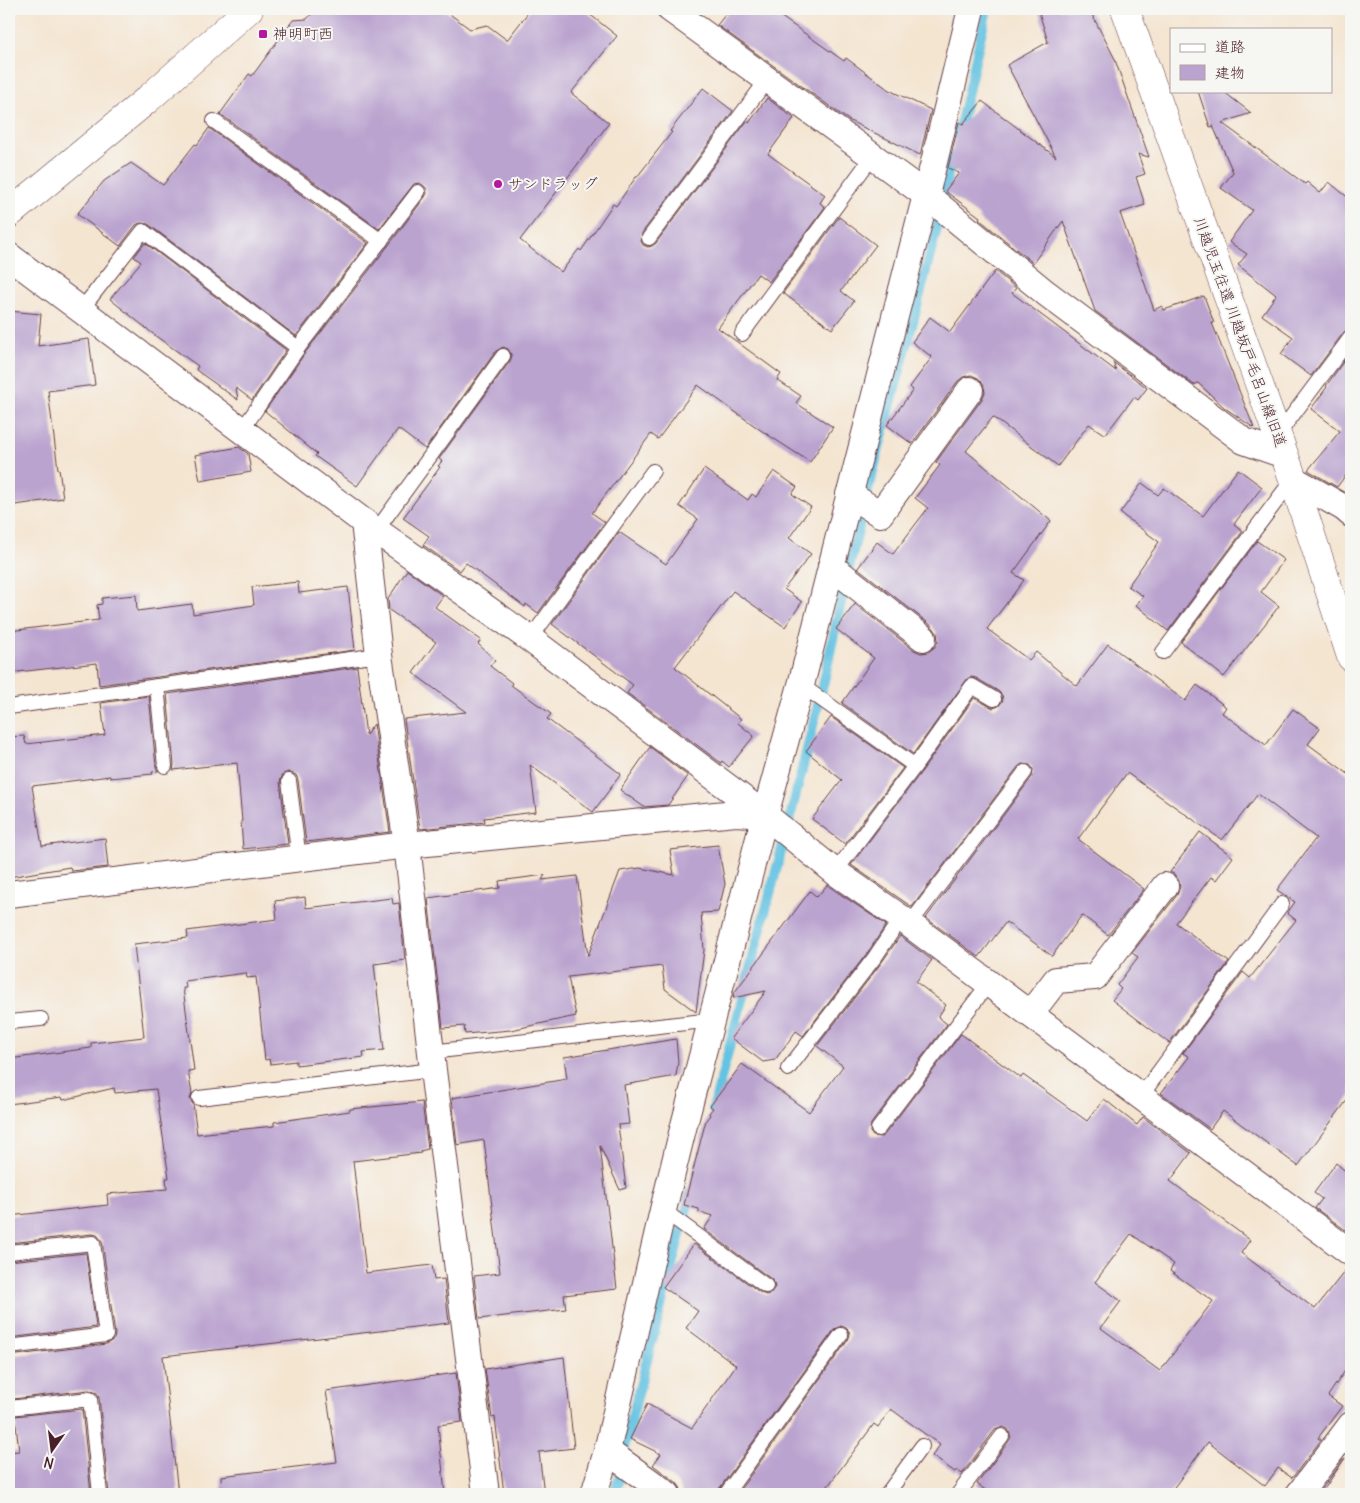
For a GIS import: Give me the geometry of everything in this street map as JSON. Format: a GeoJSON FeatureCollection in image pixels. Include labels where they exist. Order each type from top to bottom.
{"type":"FeatureCollection","features":[{"type":"Feature","properties":{"kind":"street"},"geometry":{"type":"LineString","coordinates":[[9,214],[148,98],[249,9]]}},
{"type":"Feature","properties":{"kind":"street"},"geometry":{"type":"LineString","coordinates":[[594,1494],[607,1451],[663,1210],[765,815],[801,685],[926,196],[971,9]]}},
{"type":"Feature","properties":{"kind":"street","name":"川越児玉往還 川越坂戸毛呂山線旧道"},"geometry":{"type":"LineString","coordinates":[[1125,9],[1285,457],[1351,657]]}},
{"type":"Feature","properties":{"kind":"street"},"geometry":{"type":"LineString","coordinates":[[686,13],[767,80],[926,196],[1046,293],[1244,441],[1285,457],[1349,506]]}},
{"type":"Feature","properties":{"kind":"street"},"geometry":{"type":"LineString","coordinates":[[9,256],[370,526],[530,639],[765,815],[836,872],[989,983],[1351,1253]]}},
{"type":"Feature","properties":{"kind":"street"},"geometry":{"type":"LineString","coordinates":[[849,494],[880,514],[970,390]]}},
{"type":"Feature","properties":{"kind":"street"},"geometry":{"type":"LineString","coordinates":[[370,526],[379,655],[407,845],[486,1494]]}},
{"type":"Feature","properties":{"kind":"street"},"geometry":{"type":"LineString","coordinates":[[831,566],[923,638]]}},
{"type":"Feature","properties":{"kind":"street"},"geometry":{"type":"LineString","coordinates":[[9,894],[407,845],[736,813],[765,815]]}},
{"type":"Feature","properties":{"kind":"street"},"geometry":{"type":"LineString","coordinates":[[1030,1014],[1056,980],[1095,977],[1165,886]]}},
{"type":"Feature","properties":{"kind":"street"},"geometry":{"type":"LineString","coordinates":[[1300,1494],[1351,1425]]}},
{"type":"Feature","properties":{"kind":"street"},"geometry":{"type":"LineString","coordinates":[[607,1451],[667,1494]]}},
{"type":"Feature","properties":{"kind":"lane"},"geometry":{"type":"LineString","coordinates":[[649,238],[767,80]]}},
{"type":"Feature","properties":{"kind":"lane"},"geometry":{"type":"LineString","coordinates":[[214,121],[381,241]]}},
{"type":"Feature","properties":{"kind":"lane"},"geometry":{"type":"LineString","coordinates":[[742,334],[872,157]]}},
{"type":"Feature","properties":{"kind":"lane"},"geometry":{"type":"LineString","coordinates":[[242,430],[298,348],[418,192]]}},
{"type":"Feature","properties":{"kind":"lane"},"geometry":{"type":"LineString","coordinates":[[81,310],[143,230],[298,348]]}},
{"type":"Feature","properties":{"kind":"lane"},"geometry":{"type":"LineString","coordinates":[[1163,652],[1285,457],[1351,337]]}},
{"type":"Feature","properties":{"kind":"lane"},"geometry":{"type":"LineString","coordinates":[[370,526],[502,356]]}},
{"type":"Feature","properties":{"kind":"lane"},"geometry":{"type":"LineString","coordinates":[[530,639],[653,471]]}},
{"type":"Feature","properties":{"kind":"lane"},"geometry":{"type":"LineString","coordinates":[[9,707],[379,655]]}},
{"type":"Feature","properties":{"kind":"lane"},"geometry":{"type":"LineString","coordinates":[[801,685],[915,766]]}},
{"type":"Feature","properties":{"kind":"lane"},"geometry":{"type":"LineString","coordinates":[[157,686],[166,766]]}},
{"type":"Feature","properties":{"kind":"lane"},"geometry":{"type":"LineString","coordinates":[[836,872],[972,686],[994,699]]}},
{"type":"Feature","properties":{"kind":"lane"},"geometry":{"type":"LineString","coordinates":[[788,1069],[875,957],[1025,772]]}},
{"type":"Feature","properties":{"kind":"lane"},"geometry":{"type":"LineString","coordinates":[[289,781],[299,859]]}},
{"type":"Feature","properties":{"kind":"lane"},"geometry":{"type":"LineString","coordinates":[[1141,1096],[1282,904]]}},
{"type":"Feature","properties":{"kind":"lane"},"geometry":{"type":"LineString","coordinates":[[878,1130],[989,983]]}},
{"type":"Feature","properties":{"kind":"lane"},"geometry":{"type":"LineString","coordinates":[[9,1022],[41,1018]]}},
{"type":"Feature","properties":{"kind":"lane"},"geometry":{"type":"LineString","coordinates":[[199,1098],[432,1061],[712,1020]]}},
{"type":"Feature","properties":{"kind":"lane"},"geometry":{"type":"LineString","coordinates":[[663,1210],[766,1286]]}},
{"type":"Feature","properties":{"kind":"lane"},"geometry":{"type":"LineString","coordinates":[[9,1252],[93,1243],[106,1335],[9,1347]]}},
{"type":"Feature","properties":{"kind":"lane"},"geometry":{"type":"LineString","coordinates":[[726,1494],[841,1335]]}},
{"type":"Feature","properties":{"kind":"lane"},"geometry":{"type":"LineString","coordinates":[[9,1408],[90,1399],[100,1494]]}},
{"type":"Feature","properties":{"kind":"lane"},"geometry":{"type":"LineString","coordinates":[[958,1494],[1002,1436]]}},
{"type":"Feature","properties":{"kind":"lane"},"geometry":{"type":"LineString","coordinates":[[886,1494],[922,1446]]}},
{"type":"Feature","properties":{"kind":"building"},"geometry":{"type":"Polygon","coordinates":[[[316,9],[443,9],[470,29],[487,25],[507,40],[531,9],[583,9],[617,36],[571,93],[609,123],[520,240],[561,272],[579,249],[581,251],[613,204],[616,206],[703,88],[733,111],[642,233],[641,241],[643,245],[648,247],[656,243],[747,121],[749,123],[767,98],[794,118],[768,154],[825,195],[820,203],[825,207],[769,282],[758,274],[718,328],[781,374],[777,380],[801,396],[796,403],[833,427],[810,462],[759,429],[698,385],[658,439],[651,434],[592,513],[605,522],[538,613],[526,604],[525,607],[466,563],[460,571],[423,545],[429,536],[403,518],[440,467],[438,466],[442,461],[439,459],[510,361],[512,356],[508,349],[503,347],[496,351],[425,449],[398,429],[357,486],[315,456],[317,454],[265,411],[305,353],[427,193],[423,185],[419,183],[414,184],[379,229],[220,114],[249,74],[252,76],[293,20],[307,19],[316,9]]]}},
{"type":"Feature","properties":{"kind":"building"},"geometry":{"type":"Polygon","coordinates":[[[730,9],[770,9],[844,61],[846,58],[889,90],[931,110],[920,155],[850,121],[717,25],[730,9]]]}},
{"type":"Feature","properties":{"kind":"building"},"geometry":{"type":"Polygon","coordinates":[[[1038,9],[1089,9],[1114,57],[1149,157],[1138,154],[1145,174],[1136,177],[1145,205],[1120,213],[1154,310],[1162,306],[1164,310],[1204,296],[1214,323],[1212,323],[1254,428],[1225,408],[1198,383],[1194,385],[1095,311],[1063,221],[1033,263],[979,219],[980,217],[945,191],[959,173],[948,168],[959,122],[963,124],[982,101],[1056,157],[1007,65],[1048,42],[1038,9]]]}},
{"type":"Feature","properties":{"kind":"building"},"geometry":{"type":"Polygon","coordinates":[[[1198,92],[1224,92],[1251,113],[1222,123],[1320,193],[1329,182],[1351,200],[1351,328],[1344,332],[1311,376],[1281,354],[1293,337],[1262,315],[1276,295],[1238,265],[1247,254],[1229,242],[1252,210],[1221,188],[1233,172],[1213,126],[1210,127],[1198,92]]]}},
{"type":"Feature","properties":{"kind":"building"},"geometry":{"type":"Polygon","coordinates":[[[209,128],[368,243],[296,336],[148,224],[140,223],[136,225],[120,246],[77,214],[104,181],[131,163],[163,185],[209,128]]]}},
{"type":"Feature","properties":{"kind":"building"},"geometry":{"type":"Polygon","coordinates":[[[839,217],[876,245],[841,291],[854,301],[832,329],[783,293],[839,217]]]}},
{"type":"Feature","properties":{"kind":"building"},"geometry":{"type":"Polygon","coordinates":[[[145,243],[286,350],[252,400],[236,388],[238,400],[196,370],[198,366],[157,337],[110,299],[141,262],[134,257],[145,243]]]}},
{"type":"Feature","properties":{"kind":"building"},"geometry":{"type":"Polygon","coordinates":[[[995,271],[1016,288],[1012,293],[1116,371],[1113,362],[1147,388],[1138,400],[1134,397],[1105,435],[1089,424],[1058,466],[993,417],[966,451],[1051,521],[1013,573],[1024,580],[987,629],[1029,660],[1036,652],[1077,686],[1108,644],[1185,701],[1197,685],[1226,707],[1222,713],[1266,745],[1293,709],[1320,728],[1308,744],[1351,776],[1351,1095],[1298,1166],[1223,1111],[1210,1129],[1161,1093],[1189,1057],[1183,1053],[1243,972],[1250,978],[1296,920],[1287,913],[1295,902],[1277,890],[1316,838],[1258,794],[1222,840],[1127,773],[1078,839],[1144,889],[1108,935],[1082,915],[1052,956],[1006,922],[979,957],[926,918],[1032,777],[1033,769],[1030,765],[1022,764],[1018,767],[912,907],[851,865],[974,698],[993,708],[999,706],[1003,700],[1002,695],[998,691],[976,678],[968,678],[913,754],[842,703],[874,658],[836,629],[855,604],[914,650],[921,653],[928,652],[935,647],[938,640],[937,633],[932,626],[858,568],[877,542],[893,554],[928,508],[915,498],[940,465],[936,462],[982,399],[985,392],[983,383],[978,378],[971,375],[963,377],[958,381],[912,444],[887,425],[913,390],[910,387],[932,357],[912,342],[930,317],[950,332],[995,271]]]}},
{"type":"Feature","properties":{"kind":"building"},"geometry":{"type":"Polygon","coordinates":[[[9,311],[41,314],[38,346],[89,339],[95,385],[48,391],[63,498],[9,506],[9,311]]]}},
{"type":"Feature","properties":{"kind":"building"},"geometry":{"type":"Polygon","coordinates":[[[1351,351],[1351,468],[1337,487],[1308,470],[1340,431],[1311,409],[1351,351]]]}},
{"type":"Feature","properties":{"kind":"building"},"geometry":{"type":"Polygon","coordinates":[[[239,447],[248,454],[251,472],[200,481],[195,455],[239,447]]]}},
{"type":"Feature","properties":{"kind":"building"},"geometry":{"type":"Polygon","coordinates":[[[704,469],[748,500],[752,494],[756,497],[774,471],[797,487],[792,494],[811,507],[789,538],[811,554],[784,589],[802,602],[785,627],[733,591],[675,667],[741,719],[738,723],[754,736],[729,767],[627,693],[633,685],[552,624],[619,532],[666,564],[698,519],[679,506],[704,469]]]}},
{"type":"Feature","properties":{"kind":"building"},"geometry":{"type":"Polygon","coordinates":[[[1238,469],[1262,487],[1234,524],[1243,531],[1168,631],[1136,605],[1143,596],[1128,586],[1159,542],[1120,513],[1142,483],[1158,495],[1164,488],[1203,516],[1238,469]]]}},
{"type":"Feature","properties":{"kind":"building"},"geometry":{"type":"Polygon","coordinates":[[[1257,541],[1284,560],[1261,592],[1279,606],[1224,677],[1181,642],[1257,541]]]}},
{"type":"Feature","properties":{"kind":"building"},"geometry":{"type":"Polygon","coordinates":[[[407,570],[443,596],[435,607],[481,640],[478,644],[495,660],[490,666],[512,683],[511,685],[551,714],[547,719],[621,774],[593,812],[530,765],[536,812],[484,818],[485,822],[420,829],[404,719],[466,712],[413,673],[436,642],[389,610],[388,599],[407,570]]]}},
{"type":"Feature","properties":{"kind":"building"},"geometry":{"type":"Polygon","coordinates":[[[298,582],[299,593],[348,587],[355,650],[99,685],[97,663],[9,673],[9,631],[99,620],[97,605],[102,604],[102,598],[136,595],[137,611],[192,604],[193,614],[254,605],[252,587],[298,582]]]}},
{"type":"Feature","properties":{"kind":"building"},"geometry":{"type":"Polygon","coordinates":[[[357,667],[366,735],[374,724],[390,832],[306,842],[298,780],[296,775],[288,772],[283,774],[280,782],[288,844],[243,849],[237,763],[173,770],[167,694],[357,667]]]}},
{"type":"Feature","properties":{"kind":"building"},"geometry":{"type":"Polygon","coordinates":[[[149,696],[156,767],[158,771],[152,772],[153,774],[110,778],[110,776],[32,786],[42,846],[105,838],[108,867],[71,871],[70,867],[9,877],[9,737],[24,736],[26,744],[105,735],[101,703],[149,696]]]}},
{"type":"Feature","properties":{"kind":"building"},"geometry":{"type":"Polygon","coordinates":[[[831,717],[903,768],[845,844],[812,819],[842,780],[806,751],[831,717]]]}},
{"type":"Feature","properties":{"kind":"building"},"geometry":{"type":"Polygon","coordinates":[[[650,747],[688,776],[668,805],[644,807],[620,790],[650,747]]]}},
{"type":"Feature","properties":{"kind":"building"},"geometry":{"type":"Polygon","coordinates":[[[1200,832],[1233,857],[1216,880],[1211,877],[1176,923],[1229,962],[1169,1043],[1112,1000],[1121,989],[1117,985],[1138,957],[1132,953],[1177,895],[1180,887],[1179,881],[1170,872],[1200,832]]]}},
{"type":"Feature","properties":{"kind":"building"},"geometry":{"type":"Polygon","coordinates":[[[718,845],[725,884],[718,912],[701,913],[704,950],[696,1012],[665,989],[662,966],[568,977],[576,1016],[511,1030],[465,1034],[464,1026],[443,1028],[428,898],[500,888],[499,881],[545,875],[542,880],[577,876],[588,956],[620,871],[640,868],[674,875],[670,850],[718,845]]]}},
{"type":"Feature","properties":{"kind":"building"},"geometry":{"type":"Polygon","coordinates":[[[827,885],[886,925],[868,952],[803,1036],[796,1031],[775,1060],[763,1062],[731,1038],[766,991],[733,998],[734,993],[810,891],[817,897],[827,885]]]}},
{"type":"Feature","properties":{"kind":"building"},"geometry":{"type":"Polygon","coordinates":[[[305,897],[306,908],[392,898],[393,904],[399,903],[405,960],[374,964],[384,1050],[363,1052],[364,1057],[296,1065],[296,1061],[270,1064],[269,1059],[265,1060],[256,977],[247,978],[246,973],[185,981],[186,988],[183,988],[194,1070],[188,1071],[192,1094],[190,1099],[193,1104],[197,1134],[274,1126],[274,1122],[350,1111],[350,1109],[422,1102],[428,1149],[420,1151],[421,1153],[353,1161],[366,1273],[432,1265],[434,1280],[444,1279],[449,1323],[163,1356],[178,1494],[109,1494],[97,1393],[89,1390],[13,1399],[12,1392],[9,1392],[9,1356],[107,1344],[114,1339],[115,1334],[102,1241],[97,1235],[92,1234],[9,1243],[9,1216],[108,1205],[107,1194],[167,1189],[166,1178],[169,1178],[156,1089],[115,1093],[114,1088],[63,1100],[62,1097],[9,1104],[9,1059],[91,1048],[91,1043],[144,1037],[134,944],[188,938],[187,931],[277,919],[275,901],[305,897]]]}},
{"type":"Feature","properties":{"kind":"building"},"geometry":{"type":"Polygon","coordinates":[[[900,936],[932,960],[916,982],[946,1005],[938,1017],[947,1024],[871,1124],[870,1132],[873,1136],[881,1137],[885,1134],[961,1034],[1021,1078],[1023,1075],[1087,1121],[1104,1099],[1137,1125],[1143,1117],[1191,1153],[1170,1181],[1250,1240],[1241,1253],[1315,1309],[1348,1267],[1351,1268],[1351,1362],[1328,1396],[1342,1406],[1318,1438],[1321,1440],[1292,1478],[1278,1468],[1265,1486],[1208,1442],[1169,1494],[991,1494],[977,1484],[1009,1441],[1011,1437],[1008,1429],[1003,1427],[995,1430],[962,1474],[957,1470],[955,1472],[932,1456],[940,1445],[891,1409],[878,1427],[874,1424],[822,1494],[737,1494],[848,1340],[849,1331],[841,1326],[834,1330],[717,1494],[682,1494],[676,1482],[653,1465],[661,1454],[630,1439],[647,1404],[692,1428],[736,1365],[686,1328],[698,1311],[663,1287],[694,1244],[761,1293],[770,1294],[775,1287],[771,1279],[704,1229],[713,1216],[699,1212],[699,1209],[684,1205],[706,1120],[713,1108],[710,1106],[742,1064],[809,1112],[843,1066],[817,1046],[900,936]],[[1131,1234],[1095,1282],[1121,1301],[1101,1328],[1160,1371],[1213,1301],[1170,1271],[1174,1264],[1131,1234]]]}},
{"type":"Feature","properties":{"kind":"building"},"geometry":{"type":"Polygon","coordinates":[[[676,1039],[678,1062],[676,1076],[624,1085],[629,1124],[618,1125],[626,1188],[620,1190],[600,1146],[617,1289],[564,1295],[566,1309],[479,1319],[474,1276],[500,1273],[484,1140],[457,1145],[452,1098],[567,1079],[564,1057],[676,1039]]]}},
{"type":"Feature","properties":{"kind":"building"},"geometry":{"type":"Polygon","coordinates":[[[1351,1162],[1351,1234],[1315,1208],[1322,1199],[1314,1193],[1336,1163],[1344,1170],[1351,1162]]]}},
{"type":"Feature","properties":{"kind":"building"},"geometry":{"type":"Polygon","coordinates":[[[86,1253],[96,1327],[9,1338],[9,1261],[86,1253]]]}},
{"type":"Feature","properties":{"kind":"building"},"geometry":{"type":"Polygon","coordinates":[[[564,1357],[574,1448],[539,1452],[544,1494],[504,1494],[495,1417],[492,1418],[485,1369],[564,1357]]]}},
{"type":"Feature","properties":{"kind":"building"},"geometry":{"type":"Polygon","coordinates":[[[456,1373],[462,1422],[438,1425],[445,1494],[222,1494],[221,1476],[337,1462],[326,1391],[456,1373]]]}},
{"type":"Feature","properties":{"kind":"building"},"geometry":{"type":"Polygon","coordinates":[[[82,1409],[91,1494],[9,1494],[9,1452],[19,1451],[15,1416],[82,1409]]]}},
{"type":"Feature","properties":{"kind":"building"},"geometry":{"type":"Polygon","coordinates":[[[1345,1458],[1321,1494],[1318,1494],[1345,1458]]]}},
{"type":"Feature","properties":{"kind":"waterway"},"geometry":{"type":"LineString","coordinates":[[958,135],[987,9]]}},
{"type":"Feature","properties":{"kind":"waterway"},"geometry":{"type":"LineString","coordinates":[[713,1109],[789,822],[824,681],[864,505],[937,228],[943,192],[953,156]]}},
{"type":"Feature","properties":{"kind":"waterway"},"geometry":{"type":"LineString","coordinates":[[614,1494],[620,1477],[625,1443],[691,1193]]}},
{"type":"Feature","properties":{"kind":"place","name":"神明町西"},"geometry":{"type":"Point","coordinates":[263,34]}},
{"type":"Feature","properties":{"kind":"place","name":"サンドラッグ"},"geometry":{"type":"Point","coordinates":[498,184]}}]}
